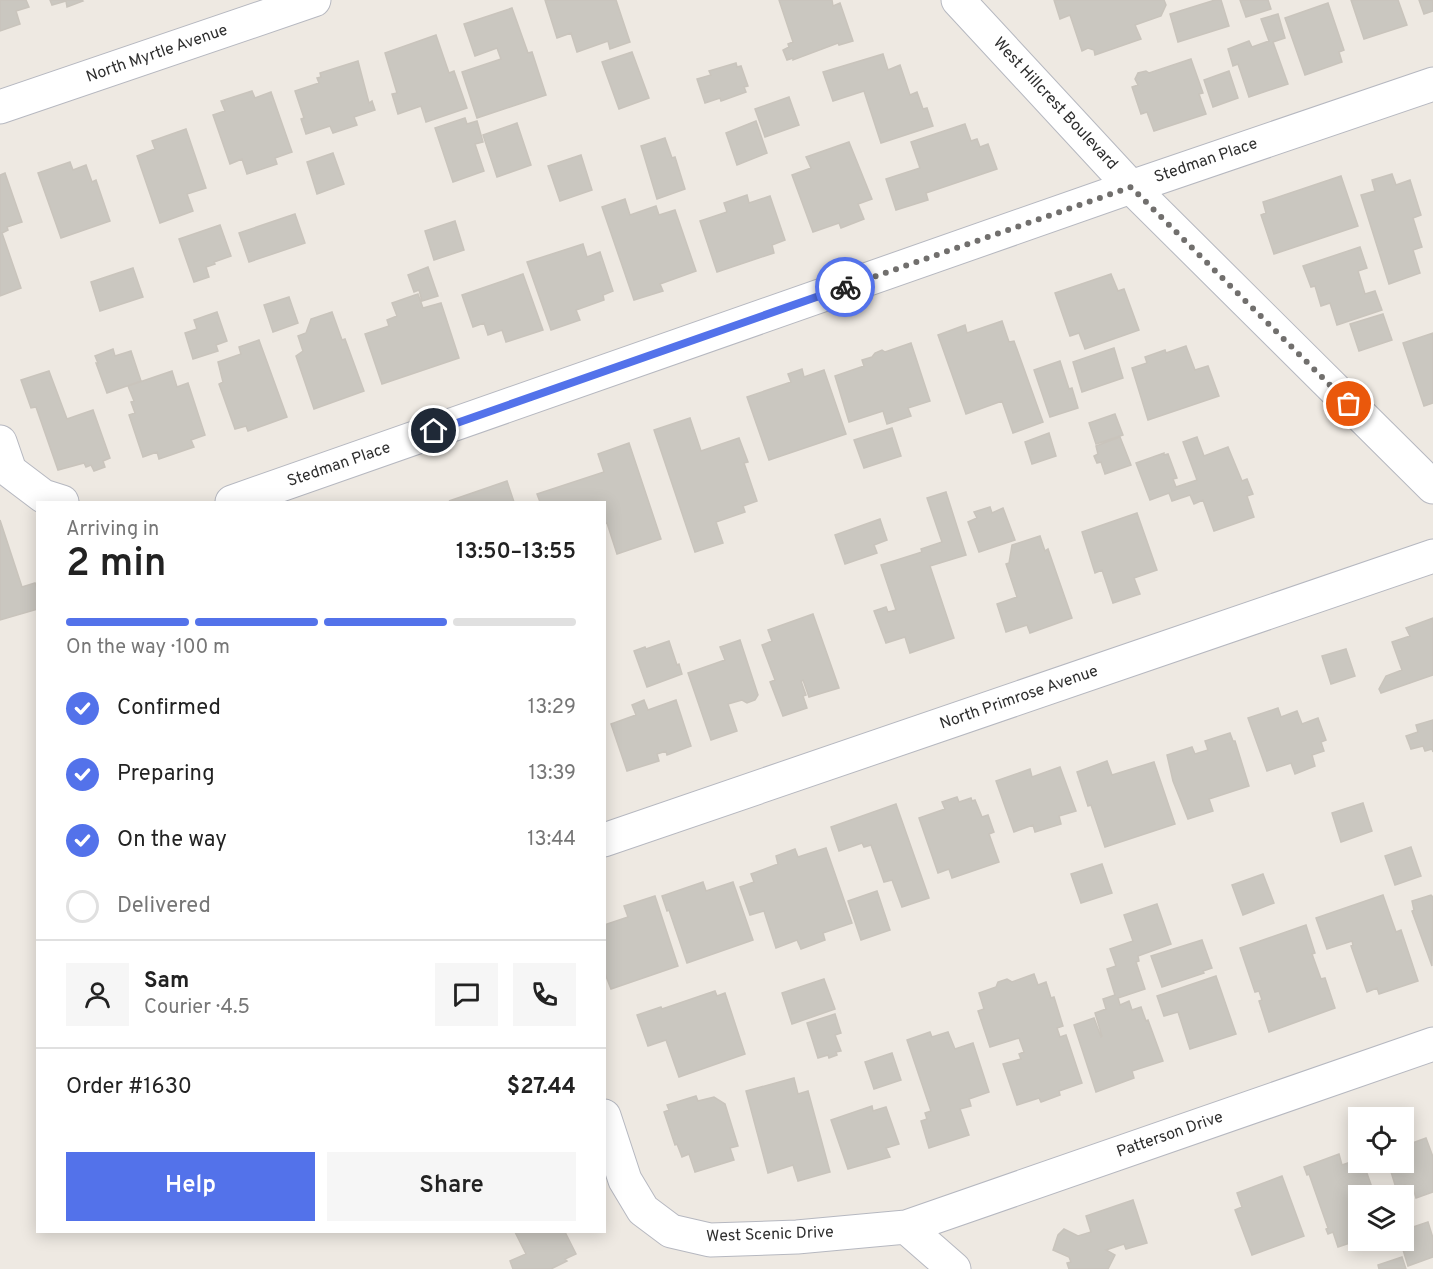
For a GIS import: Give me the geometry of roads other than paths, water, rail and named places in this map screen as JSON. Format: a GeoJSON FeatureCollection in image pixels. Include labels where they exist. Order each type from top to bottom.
{"type":"FeatureCollection","features":[{"type":"Feature","properties":{"kind":"street","name":"North Myrtle Avenue"},"geometry":{"type":"LineString","coordinates":[[0,107],[314,0]]}},
{"type":"Feature","properties":{"kind":"street","name":"West Hillcrest Boulevard"},"geometry":{"type":"LineString","coordinates":[[958,0],[1131,187],[1433,487]]}},
{"type":"Feature","properties":{"kind":"street","name":"Stedman Place"},"geometry":{"type":"LineString","coordinates":[[235,501],[1131,187],[1433,84]]}},
{"type":"Feature","properties":{"kind":"street"},"geometry":{"type":"LineString","coordinates":[[0,442],[10,471],[43,496],[59,501]]}},
{"type":"Feature","properties":{"kind":"street","name":"North Primrose Avenue"},"geometry":{"type":"LineString","coordinates":[[606,839],[1433,556]]}},
{"type":"Feature","properties":{"kind":"street","name":"Patterson Drive"},"geometry":{"type":"LineString","coordinates":[[906,1227],[1433,1044]]}},
{"type":"Feature","properties":{"kind":"street","name":"West Scenic Drive"},"geometry":{"type":"LineString","coordinates":[[606,1122],[625,1180],[643,1210],[671,1231],[710,1240],[797,1237],[906,1227]]}},
{"type":"Feature","properties":{"kind":"street"},"geometry":{"type":"LineString","coordinates":[[906,1227],[954,1269]]}}]}
